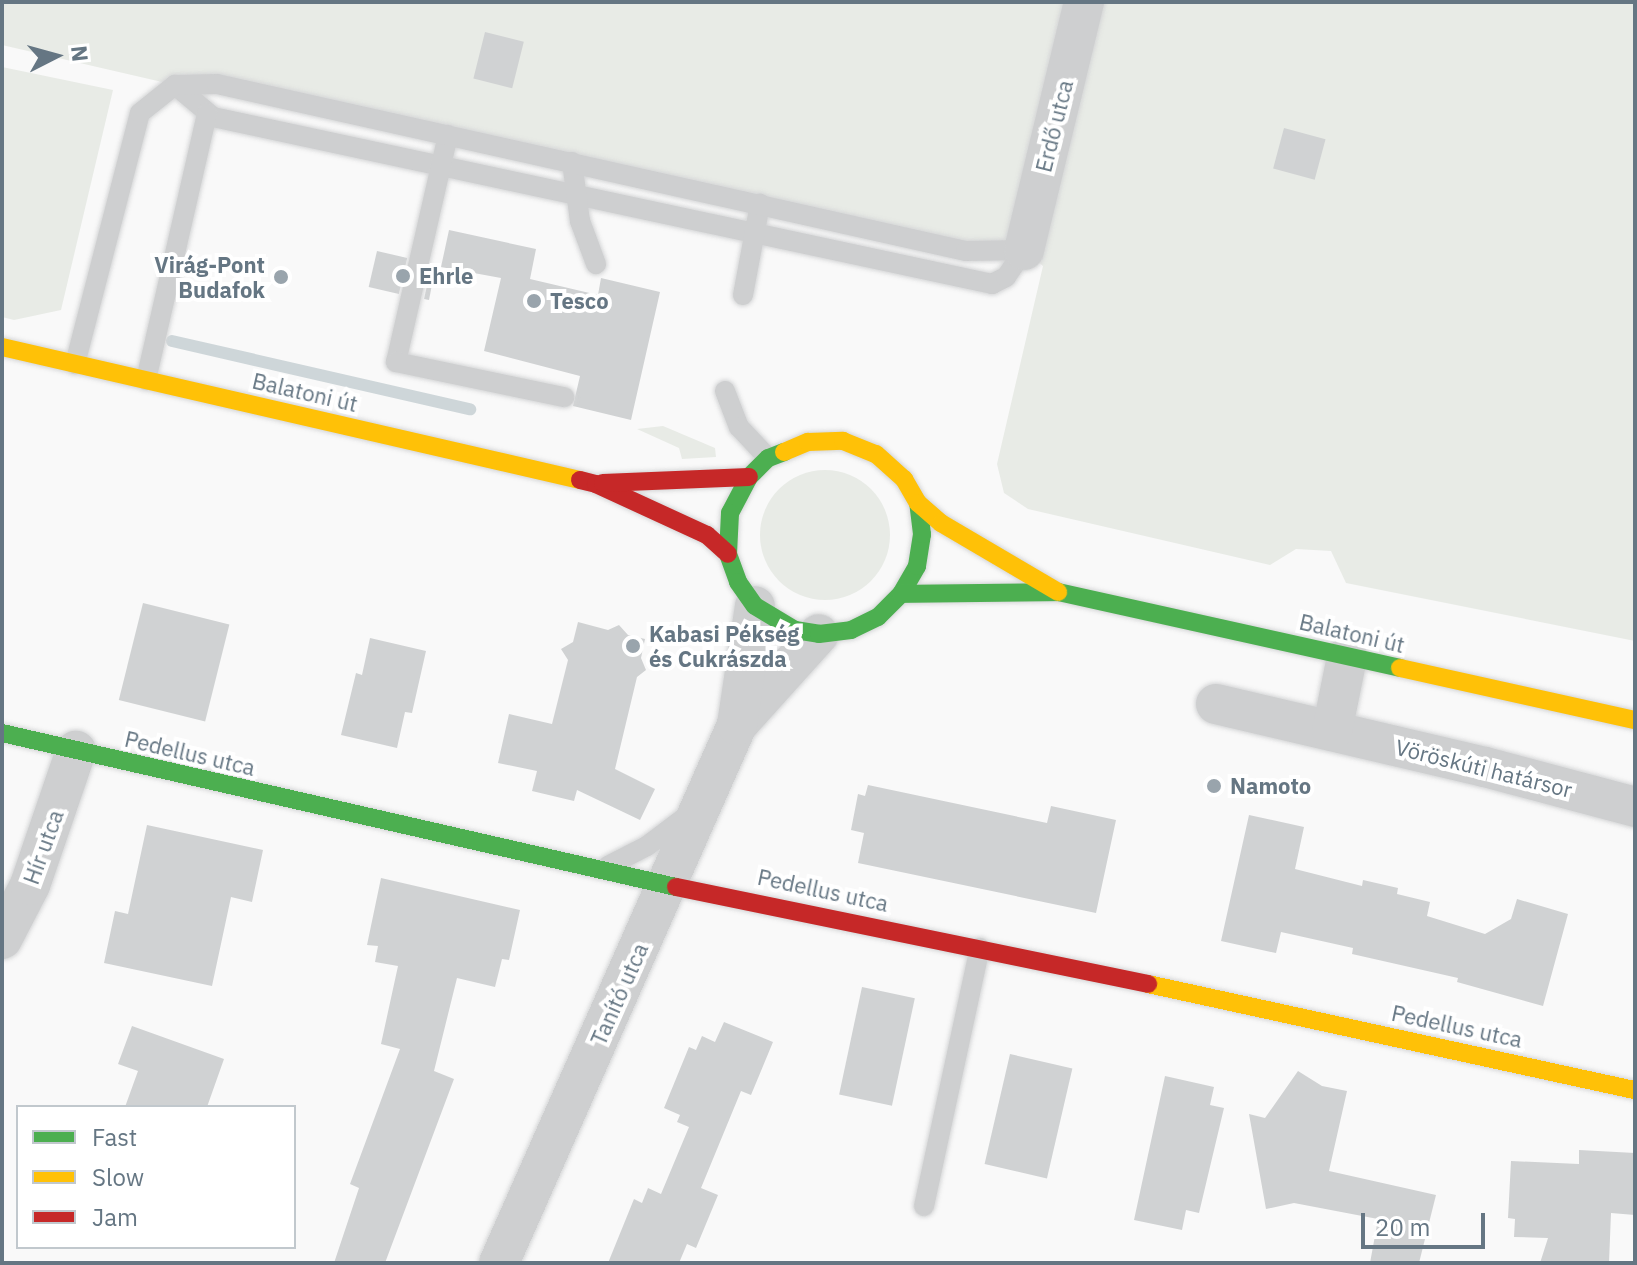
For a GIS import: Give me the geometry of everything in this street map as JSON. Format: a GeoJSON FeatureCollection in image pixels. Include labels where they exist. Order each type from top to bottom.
{"type":"FeatureCollection","features":[{"type":"Feature","properties":{"kind":"main road","name":"Balatoni út"},"geometry":{"type":"LineString","coordinates":[[2,347],[596,484],[707,535],[728,554]]}},
{"type":"Feature","properties":{"kind":"main road","name":"Balatoni út"},"geometry":{"type":"LineString","coordinates":[[918,503],[922,534],[917,566],[901,594],[878,617],[851,630],[819,634],[795,630],[774,621],[755,606],[738,582],[728,554],[730,513],[749,477],[768,458],[808,442],[843,441],[876,454],[904,479],[918,503],[941,523],[1058,592]]}},
{"type":"Feature","properties":{"kind":"main road","name":"Balatoni út"},"geometry":{"type":"LineString","coordinates":[[596,484],[749,477]]}},
{"type":"Feature","properties":{"kind":"main road","name":"Balatoni út"},"geometry":{"type":"LineString","coordinates":[[901,594],[1058,592],[1635,720]]}},
{"type":"Feature","properties":{"kind":"main road","name":"Pedellus utca"},"geometry":{"type":"LineString","coordinates":[[2,733],[598,871],[980,948],[1635,1090]]}},
{"type":"Feature","properties":{"kind":"street","name":"Erdő utca"},"geometry":{"type":"LineString","coordinates":[[1024,250],[1084,2]]}},
{"type":"Feature","properties":{"kind":"street","name":"Tanító utca"},"geometry":{"type":"LineString","coordinates":[[499,1263],[737,725],[755,606]]}},
{"type":"Feature","properties":{"kind":"street","name":"Tanító utca"},"geometry":{"type":"LineString","coordinates":[[737,725],[819,634]]}},
{"type":"Feature","properties":{"kind":"street"},"geometry":{"type":"LineString","coordinates":[[1332,731],[1347,657]]}},
{"type":"Feature","properties":{"kind":"street","name":"Vöröskúti határsor"},"geometry":{"type":"LineString","coordinates":[[1216,704],[1635,807]]}},
{"type":"Feature","properties":{"kind":"street","name":"Hír utca"},"geometry":{"type":"LineString","coordinates":[[2,939],[30,885],[76,751]]}},
{"type":"Feature","properties":{"kind":"lane"},"geometry":{"type":"LineString","coordinates":[[75,364],[140,113],[175,85],[217,84],[966,251],[1024,250]]}},
{"type":"Feature","properties":{"kind":"lane"},"geometry":{"type":"LineString","coordinates":[[175,85],[213,117],[992,284],[1006,277],[1024,250]]}},
{"type":"Feature","properties":{"kind":"lane"},"geometry":{"type":"LineString","coordinates":[[146,380],[207,113]]}},
{"type":"Feature","properties":{"kind":"lane"},"geometry":{"type":"LineString","coordinates":[[448,135],[396,362],[564,397]]}},
{"type":"Feature","properties":{"kind":"lane"},"geometry":{"type":"LineString","coordinates":[[572,162],[575,196],[596,264]]}},
{"type":"Feature","properties":{"kind":"lane"},"geometry":{"type":"LineString","coordinates":[[743,295],[760,204]]}},
{"type":"Feature","properties":{"kind":"lane"},"geometry":{"type":"LineString","coordinates":[[725,391],[739,427],[768,458]]}},
{"type":"Feature","properties":{"kind":"lane"},"geometry":{"type":"LineString","coordinates":[[598,871],[647,846],[704,802]]}},
{"type":"Feature","properties":{"kind":"lane"},"geometry":{"type":"LineString","coordinates":[[924,1206],[980,948]]}},
{"type":"Feature","properties":{"kind":"shaded area"},"geometry":{"type":"Polygon","coordinates":[[[2,2],[1635,2],[1635,641],[1346,583],[1331,551],[1296,549],[1270,565],[1028,509],[1004,493],[997,464],[1043,266],[1024,250],[996,253],[175,85],[2,45],[2,2]]]}},
{"type":"Feature","properties":{"kind":"shaded area"},"geometry":{"type":"Polygon","coordinates":[[[2,67],[113,90],[61,310],[14,320],[2,317],[2,67]]]}},
{"type":"Feature","properties":{"kind":"shaded area"},"geometry":{"type":"Polygon","coordinates":[[[663,426],[715,448],[716,457],[682,459],[679,448],[637,429],[663,426]]]}},
{"type":"Feature","properties":{"kind":"shaded area"},"geometry":{"type":"Polygon","coordinates":[[[825,470],[850,475],[871,489],[885,510],[890,535],[885,560],[871,581],[850,595],[825,600],[800,595],[779,581],[765,560],[760,535],[765,510],[779,489],[800,475],[825,470]]]}},
{"type":"Feature","properties":{"kind":"building"},"geometry":{"type":"Polygon","coordinates":[[[485,32],[524,42],[512,88],[473,79],[485,32]]]}},
{"type":"Feature","properties":{"kind":"building"},"geometry":{"type":"Polygon","coordinates":[[[1284,128],[1326,139],[1315,180],[1273,169],[1284,128]]]}},
{"type":"Feature","properties":{"kind":"building"},"geometry":{"type":"Polygon","coordinates":[[[449,230],[536,249],[530,279],[598,295],[601,278],[660,292],[631,420],[573,406],[580,376],[484,351],[501,278],[441,267],[449,230]]]}},
{"type":"Feature","properties":{"kind":"building"},"geometry":{"type":"Polygon","coordinates":[[[377,251],[407,258],[399,294],[369,287],[377,251]]]}},
{"type":"Feature","properties":{"kind":"building"},"geometry":{"type":"Polygon","coordinates":[[[432,263],[436,264],[429,300],[424,299],[432,263]]]}},
{"type":"Feature","properties":{"kind":"building"},"geometry":{"type":"Polygon","coordinates":[[[143,603],[229,625],[205,722],[119,700],[143,603]]]}},
{"type":"Feature","properties":{"kind":"building"},"geometry":{"type":"Polygon","coordinates":[[[578,622],[608,630],[619,625],[628,635],[645,639],[641,658],[646,670],[637,677],[615,769],[655,789],[640,820],[577,790],[574,801],[532,791],[537,771],[498,763],[509,714],[552,724],[568,660],[561,649],[573,642],[578,622]]]}},
{"type":"Feature","properties":{"kind":"building"},"geometry":{"type":"Polygon","coordinates":[[[370,638],[426,651],[412,713],[405,712],[397,748],[341,735],[356,673],[362,675],[370,638]]]}},
{"type":"Feature","properties":{"kind":"building"},"geometry":{"type":"Polygon","coordinates":[[[868,785],[1047,823],[1051,806],[1116,820],[1096,913],[858,863],[864,833],[851,830],[858,794],[865,796],[868,785]]]}},
{"type":"Feature","properties":{"kind":"building"},"geometry":{"type":"Polygon","coordinates":[[[1249,815],[1304,827],[1295,869],[1362,886],[1363,880],[1398,888],[1397,894],[1430,902],[1427,916],[1485,934],[1511,919],[1517,899],[1568,914],[1543,1006],[1457,982],[1458,978],[1352,954],[1353,948],[1281,932],[1276,953],[1221,941],[1249,815]]]}},
{"type":"Feature","properties":{"kind":"building"},"geometry":{"type":"Polygon","coordinates":[[[147,825],[263,850],[252,902],[231,897],[212,986],[104,963],[115,911],[128,914],[147,825]]]}},
{"type":"Feature","properties":{"kind":"building"},"geometry":{"type":"Polygon","coordinates":[[[381,878],[520,910],[509,960],[502,959],[495,987],[457,978],[434,1071],[454,1079],[385,1263],[334,1263],[359,1188],[350,1184],[400,1049],[381,1044],[398,966],[375,962],[378,946],[367,945],[381,878]]]}},
{"type":"Feature","properties":{"kind":"building"},"geometry":{"type":"Polygon","coordinates":[[[862,987],[915,998],[892,1106],[839,1095],[862,987]]]}},
{"type":"Feature","properties":{"kind":"building"},"geometry":{"type":"Polygon","coordinates":[[[724,1022],[773,1042],[751,1095],[741,1091],[701,1188],[718,1195],[696,1248],[687,1244],[679,1263],[608,1263],[634,1199],[642,1203],[648,1188],[661,1194],[689,1127],[677,1122],[680,1115],[664,1108],[689,1047],[696,1050],[702,1036],[715,1042],[724,1022]]]}},
{"type":"Feature","properties":{"kind":"building"},"geometry":{"type":"Polygon","coordinates":[[[132,1026],[224,1059],[208,1105],[126,1105],[138,1071],[118,1064],[132,1026]]]}},
{"type":"Feature","properties":{"kind":"building"},"geometry":{"type":"Polygon","coordinates":[[[1010,1054],[1072,1068],[1047,1179],[985,1164],[1010,1054]]]}},
{"type":"Feature","properties":{"kind":"building"},"geometry":{"type":"Polygon","coordinates":[[[1298,1071],[1322,1086],[1347,1091],[1329,1171],[1436,1195],[1419,1263],[1370,1263],[1378,1219],[1294,1203],[1266,1209],[1249,1114],[1265,1118],[1298,1071]]]}},
{"type":"Feature","properties":{"kind":"building"},"geometry":{"type":"Polygon","coordinates":[[[1165,1076],[1214,1087],[1210,1105],[1224,1108],[1199,1213],[1186,1210],[1182,1230],[1134,1220],[1165,1076]]]}},
{"type":"Feature","properties":{"kind":"building"},"geometry":{"type":"Polygon","coordinates":[[[1579,1150],[1635,1153],[1635,1215],[1611,1213],[1609,1263],[1540,1263],[1548,1238],[1514,1237],[1515,1219],[1508,1218],[1511,1161],[1579,1164],[1579,1150]]]}},
{"type":"Feature","properties":{"kind":"waterway"},"geometry":{"type":"LineString","coordinates":[[172,341],[470,409]]}},
{"type":"Feature","properties":{"kind":"traffic: fast"},"geometry":{"type":"LineString","coordinates":[[784,452],[768,458],[749,477],[730,513],[728,554],[738,582],[755,606],[795,630],[819,634],[851,630],[878,617],[901,594],[917,566],[922,534],[918,503]]}},
{"type":"Feature","properties":{"kind":"traffic: fast"},"geometry":{"type":"LineString","coordinates":[[901,594],[1058,592],[1400,668]]}},
{"type":"Feature","properties":{"kind":"traffic: fast"},"geometry":{"type":"LineString","coordinates":[[2,733],[676,887]]}},
{"type":"Feature","properties":{"kind":"traffic: slow"},"geometry":{"type":"LineString","coordinates":[[2,347],[580,480]]}},
{"type":"Feature","properties":{"kind":"traffic: slow"},"geometry":{"type":"LineString","coordinates":[[784,452],[808,442],[843,441],[876,454],[904,479],[918,503],[941,523],[1058,592]]}},
{"type":"Feature","properties":{"kind":"traffic: slow"},"geometry":{"type":"LineString","coordinates":[[1400,668],[1635,720]]}},
{"type":"Feature","properties":{"kind":"traffic: slow"},"geometry":{"type":"LineString","coordinates":[[1148,984],[1635,1090]]}},
{"type":"Feature","properties":{"kind":"traffic: jam"},"geometry":{"type":"LineString","coordinates":[[603,483],[749,477]]}},
{"type":"Feature","properties":{"kind":"traffic: jam"},"geometry":{"type":"LineString","coordinates":[[580,480],[596,484],[707,535],[728,554]]}},
{"type":"Feature","properties":{"kind":"traffic: jam"},"geometry":{"type":"LineString","coordinates":[[676,887],[1148,984]]}},
{"type":"Feature","properties":{"kind":"place","name":"Ehrle"},"geometry":{"type":"Point","coordinates":[403,276]}},
{"type":"Feature","properties":{"kind":"place","name":"Virág-Pont Budafok"},"geometry":{"type":"Point","coordinates":[281,277]}},
{"type":"Feature","properties":{"kind":"place","name":"Tesco"},"geometry":{"type":"Point","coordinates":[534,301]}},
{"type":"Feature","properties":{"kind":"place","name":"Kabasi Pékség és Cukrászda"},"geometry":{"type":"Point","coordinates":[633,646]}},
{"type":"Feature","properties":{"kind":"place","name":"Namoto"},"geometry":{"type":"Point","coordinates":[1214,786]}}]}
